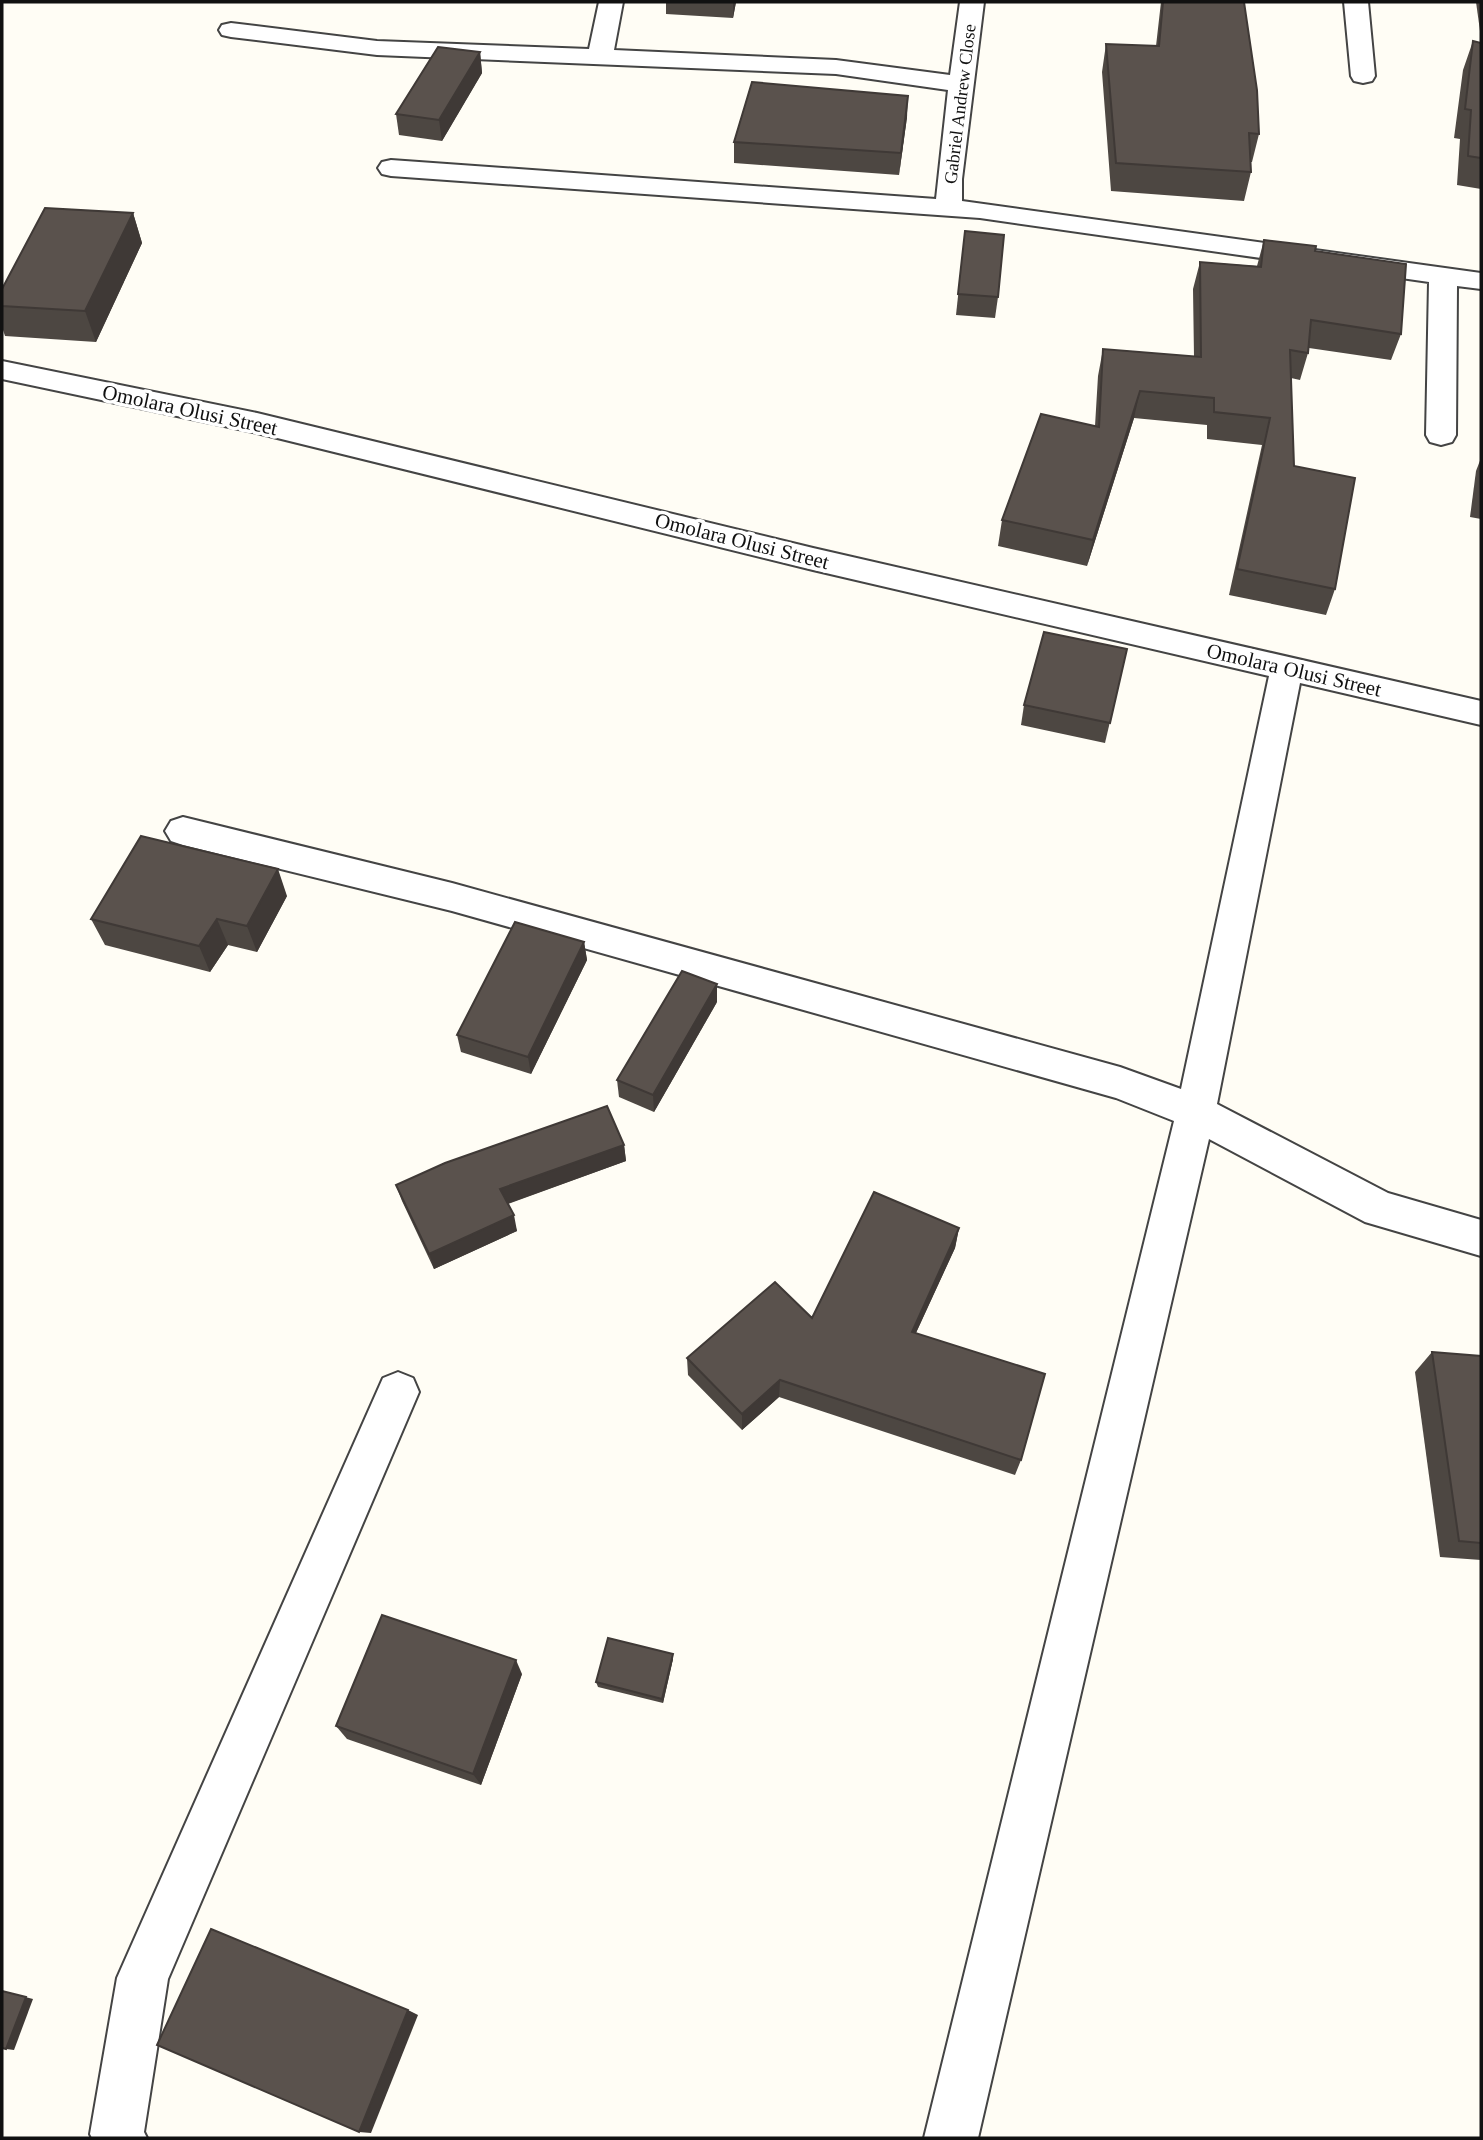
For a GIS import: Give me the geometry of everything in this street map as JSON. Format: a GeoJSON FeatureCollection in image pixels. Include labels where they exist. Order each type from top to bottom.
{"type":"FeatureCollection","features":[{"type":"Feature","properties":{"kind":"street"},"geometry":{"type":"LineString","coordinates":[[600,57],[611,2]]}},
{"type":"Feature","properties":{"kind":"street","name":"Gabriel Andrew Close"},"geometry":{"type":"LineString","coordinates":[[949,206],[949,178],[972,2]]}},
{"type":"Feature","properties":{"kind":"street"},"geometry":{"type":"LineString","coordinates":[[1356,2],[1363,76]]}},
{"type":"Feature","properties":{"kind":"street"},"geometry":{"type":"LineString","coordinates":[[231,30],[377,48],[836,67],[961,84]]}},
{"type":"Feature","properties":{"kind":"street"},"geometry":{"type":"LineString","coordinates":[[391,168],[949,206],[1481,281]]}},
{"type":"Feature","properties":{"kind":"street"},"geometry":{"type":"LineString","coordinates":[[1441,435],[1443,275]]}},
{"type":"Feature","properties":{"kind":"street","name":"Omolara Olusi Street"},"geometry":{"type":"LineString","coordinates":[[2,370],[257,424],[813,559],[1481,713]]}},
{"type":"Feature","properties":{"kind":"street"},"geometry":{"type":"LineString","coordinates":[[951,2138],[1196,1112],[1287,668]]}},
{"type":"Feature","properties":{"kind":"street"},"geometry":{"type":"LineString","coordinates":[[183,831],[465,901],[1120,1083],[1196,1112],[1280,1159],[1379,1209],[1481,1238]]}},
{"type":"Feature","properties":{"kind":"street"},"geometry":{"type":"LineString","coordinates":[[118,2137],[132,2033],[144,1978],[398,1392]]}},
{"type":"Feature","properties":{"kind":"building"},"geometry":{"type":"Polygon","coordinates":[[[1163,2],[1244,2],[1257,90],[1259,134],[1249,133],[1251,172],[1116,163],[1106,44],[1159,46],[1163,2]]]}},
{"type":"Feature","properties":{"kind":"building"},"geometry":{"type":"Polygon","coordinates":[[[1473,41],[1481,43],[1481,158],[1468,156],[1471,110],[1465,109],[1473,41]]]}},
{"type":"Feature","properties":{"kind":"building"},"geometry":{"type":"Polygon","coordinates":[[[438,47],[480,52],[439,120],[396,114],[438,47]]]}},
{"type":"Feature","properties":{"kind":"building"},"geometry":{"type":"Polygon","coordinates":[[[752,82],[908,96],[901,153],[734,142],[752,82]]]}},
{"type":"Feature","properties":{"kind":"building"},"geometry":{"type":"Polygon","coordinates":[[[45,208],[133,213],[85,311],[2,306],[2,289],[45,208]]]}},
{"type":"Feature","properties":{"kind":"building"},"geometry":{"type":"Polygon","coordinates":[[[965,231],[1004,235],[998,297],[958,294],[965,231]]]}},
{"type":"Feature","properties":{"kind":"building"},"geometry":{"type":"Polygon","coordinates":[[[1264,240],[1316,246],[1315,251],[1406,264],[1401,334],[1311,320],[1308,353],[1290,350],[1294,466],[1355,478],[1335,589],[1237,569],[1270,418],[1214,412],[1214,398],[1140,391],[1093,540],[1002,520],[1041,414],[1099,427],[1103,349],[1201,357],[1200,262],[1261,267],[1264,240]]]}},
{"type":"Feature","properties":{"kind":"building"},"geometry":{"type":"Polygon","coordinates":[[[1044,632],[1127,649],[1110,723],[1024,705],[1044,632]]]}},
{"type":"Feature","properties":{"kind":"building"},"geometry":{"type":"Polygon","coordinates":[[[141,836],[278,869],[247,926],[217,919],[199,946],[91,919],[141,836]]]}},
{"type":"Feature","properties":{"kind":"building"},"geometry":{"type":"Polygon","coordinates":[[[515,922],[584,942],[528,1057],[457,1035],[515,922]]]}},
{"type":"Feature","properties":{"kind":"building"},"geometry":{"type":"Polygon","coordinates":[[[682,971],[717,984],[653,1095],[617,1080],[682,971]]]}},
{"type":"Feature","properties":{"kind":"building"},"geometry":{"type":"Polygon","coordinates":[[[607,1106],[624,1145],[500,1189],[514,1215],[429,1254],[396,1185],[445,1163],[607,1106]]]}},
{"type":"Feature","properties":{"kind":"building"},"geometry":{"type":"Polygon","coordinates":[[[874,1192],[959,1228],[912,1332],[1045,1374],[1021,1460],[780,1380],[742,1414],[687,1358],[775,1282],[812,1318],[874,1192]]]}},
{"type":"Feature","properties":{"kind":"building"},"geometry":{"type":"Polygon","coordinates":[[[1432,1352],[1481,1356],[1481,1543],[1459,1541],[1432,1352]]]}},
{"type":"Feature","properties":{"kind":"building"},"geometry":{"type":"Polygon","coordinates":[[[382,1615],[516,1660],[473,1774],[336,1726],[382,1615]]]}},
{"type":"Feature","properties":{"kind":"building"},"geometry":{"type":"Polygon","coordinates":[[[608,1638],[673,1654],[662,1699],[596,1682],[608,1638]]]}},
{"type":"Feature","properties":{"kind":"building"},"geometry":{"type":"Polygon","coordinates":[[[211,1929],[408,2010],[359,2132],[157,2045],[211,1929]]]}},
{"type":"Feature","properties":{"kind":"building"},"geometry":{"type":"Polygon","coordinates":[[[2,1991],[26,1997],[6,2049],[2,2048],[2,1991]]]}}]}
